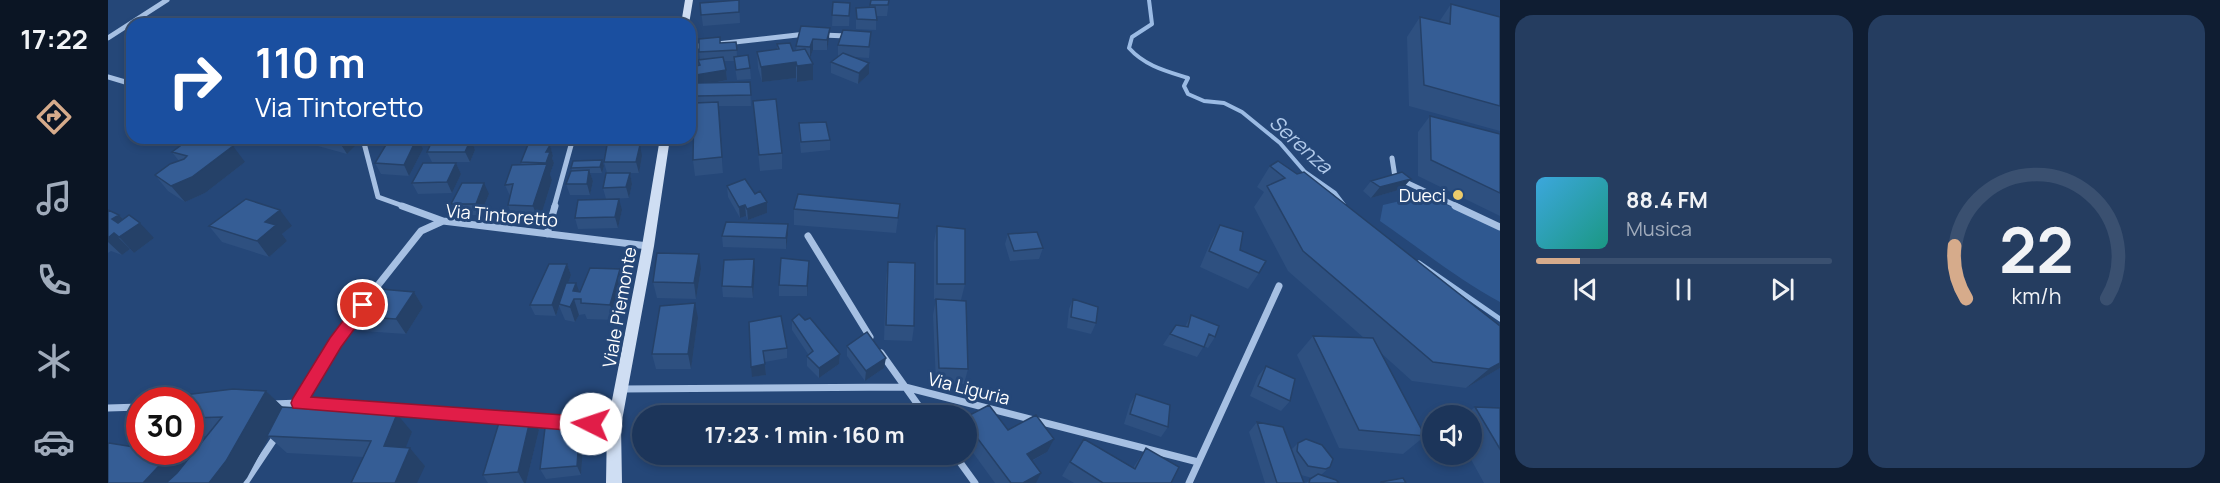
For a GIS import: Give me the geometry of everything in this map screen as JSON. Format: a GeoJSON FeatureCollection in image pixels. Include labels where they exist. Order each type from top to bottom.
{"type":"FeatureCollection","features":[{"type":"Feature","properties":{"kind":"street"},"geometry":{"type":"LineString","coordinates":[[139,18],[167,0]]}},
{"type":"Feature","properties":{"kind":"street"},"geometry":{"type":"LineString","coordinates":[[686,18],[690,0]]}},
{"type":"Feature","properties":{"kind":"street"},"geometry":{"type":"LineString","coordinates":[[108,38],[126,26]]}},
{"type":"Feature","properties":{"kind":"street"},"geometry":{"type":"LineString","coordinates":[[696,46],[797,34],[857,37]]}},
{"type":"Feature","properties":{"kind":"street"},"geometry":{"type":"LineString","coordinates":[[108,77],[126,82]]}},
{"type":"Feature","properties":{"kind":"street"},"geometry":{"type":"LineString","coordinates":[[364,144],[378,197],[443,221]]}},
{"type":"Feature","properties":{"kind":"street"},"geometry":{"type":"LineString","coordinates":[[547,234],[571,144]]}},
{"type":"Feature","properties":{"kind":"street","name":"Viale Piemonte"},"geometry":{"type":"LineString","coordinates":[[614,483],[614,426],[648,246],[664,144]]}},
{"type":"Feature","properties":{"kind":"street"},"geometry":{"type":"LineString","coordinates":[[1392,158],[1395,177],[1500,227]]}},
{"type":"Feature","properties":{"kind":"street","name":"Via Tintoretto"},"geometry":{"type":"LineString","coordinates":[[287,421],[335,342],[421,231],[443,221],[648,246]]}},
{"type":"Feature","properties":{"kind":"street","name":"Via Liguria"},"geometry":{"type":"LineString","coordinates":[[808,236],[867,333],[905,387],[1198,462]]}},
{"type":"Feature","properties":{"kind":"street"},"geometry":{"type":"LineString","coordinates":[[1189,483],[1279,286]]}},
{"type":"Feature","properties":{"kind":"street"},"geometry":{"type":"LineString","coordinates":[[622,388],[905,387],[918,405]]}},
{"type":"Feature","properties":{"kind":"street"},"geometry":{"type":"LineString","coordinates":[[266,404],[299,403],[614,426]]}},
{"type":"Feature","properties":{"kind":"street"},"geometry":{"type":"LineString","coordinates":[[108,408],[126,407]]}},
{"type":"Feature","properties":{"kind":"street"},"geometry":{"type":"LineString","coordinates":[[245,483],[281,430]]}},
{"type":"Feature","properties":{"kind":"street"},"geometry":{"type":"LineString","coordinates":[[962,465],[975,483]]}},
{"type":"Feature","properties":{"kind":"shaded area"},"geometry":{"type":"Polygon","coordinates":[[[1426,195],[1500,230],[1500,302],[1454,274],[1380,221],[1383,205],[1426,195]]]}},
{"type":"Feature","properties":{"kind":"building"},"geometry":{"type":"Polygon","coordinates":[[[739,0],[739,12],[701,15],[700,3],[739,0]]]}},
{"type":"Feature","properties":{"kind":"building"},"geometry":{"type":"Polygon","coordinates":[[[871,0],[889,0],[888,5],[870,5],[871,0]]]}},
{"type":"Feature","properties":{"kind":"building"},"geometry":{"type":"Polygon","coordinates":[[[833,2],[850,3],[849,16],[832,15],[833,2]]]}},
{"type":"Feature","properties":{"kind":"building"},"geometry":{"type":"Polygon","coordinates":[[[1451,4],[1500,17],[1500,106],[1424,85],[1420,17],[1450,24],[1451,4]]]}},
{"type":"Feature","properties":{"kind":"building"},"geometry":{"type":"Polygon","coordinates":[[[875,7],[877,20],[857,19],[856,8],[875,7]]]}},
{"type":"Feature","properties":{"kind":"building"},"geometry":{"type":"Polygon","coordinates":[[[801,26],[830,28],[827,40],[813,39],[810,47],[796,46],[801,26]]]}},
{"type":"Feature","properties":{"kind":"building"},"geometry":{"type":"Polygon","coordinates":[[[843,30],[871,32],[869,47],[838,45],[843,30]]]}},
{"type":"Feature","properties":{"kind":"building"},"geometry":{"type":"Polygon","coordinates":[[[720,37],[720,43],[736,42],[737,50],[699,52],[699,39],[720,37]]]}},
{"type":"Feature","properties":{"kind":"building"},"geometry":{"type":"Polygon","coordinates":[[[790,43],[793,51],[805,49],[813,64],[797,66],[796,62],[761,67],[757,52],[779,49],[777,44],[790,43]]]}},
{"type":"Feature","properties":{"kind":"building"},"geometry":{"type":"Polygon","coordinates":[[[843,53],[869,63],[859,73],[831,62],[843,53]]]}},
{"type":"Feature","properties":{"kind":"building"},"geometry":{"type":"Polygon","coordinates":[[[748,55],[750,68],[736,70],[734,57],[748,55]]]}},
{"type":"Feature","properties":{"kind":"building"},"geometry":{"type":"Polygon","coordinates":[[[723,57],[726,70],[696,75],[696,66],[700,65],[698,60],[723,57]]]}},
{"type":"Feature","properties":{"kind":"building"},"geometry":{"type":"Polygon","coordinates":[[[750,82],[751,95],[697,96],[696,83],[750,82]]]}},
{"type":"Feature","properties":{"kind":"building"},"geometry":{"type":"Polygon","coordinates":[[[776,99],[782,153],[759,155],[753,101],[776,99]]]}},
{"type":"Feature","properties":{"kind":"building"},"geometry":{"type":"Polygon","coordinates":[[[718,102],[722,157],[693,160],[693,144],[696,144],[696,103],[718,102]]]}},
{"type":"Feature","properties":{"kind":"building"},"geometry":{"type":"Polygon","coordinates":[[[1430,116],[1500,134],[1500,193],[1431,160],[1430,116]]]}},
{"type":"Feature","properties":{"kind":"building"},"geometry":{"type":"Polygon","coordinates":[[[826,122],[830,140],[801,142],[799,123],[826,122]]]}},
{"type":"Feature","properties":{"kind":"building"},"geometry":{"type":"Polygon","coordinates":[[[183,144],[233,146],[192,177],[171,186],[155,175],[170,164],[187,156],[172,152],[183,144]]]}},
{"type":"Feature","properties":{"kind":"building"},"geometry":{"type":"Polygon","coordinates":[[[386,144],[414,144],[404,165],[375,163],[386,144]]]}},
{"type":"Feature","properties":{"kind":"building"},"geometry":{"type":"Polygon","coordinates":[[[431,144],[469,144],[465,152],[427,152],[431,144]]]}},
{"type":"Feature","properties":{"kind":"building"},"geometry":{"type":"Polygon","coordinates":[[[528,144],[550,145],[546,152],[550,152],[546,163],[521,162],[528,144]]]}},
{"type":"Feature","properties":{"kind":"building"},"geometry":{"type":"Polygon","coordinates":[[[607,145],[640,145],[636,162],[604,162],[607,145]]]}},
{"type":"Feature","properties":{"kind":"building"},"geometry":{"type":"Polygon","coordinates":[[[602,160],[600,167],[571,168],[573,161],[602,160]]]}},
{"type":"Feature","properties":{"kind":"building"},"geometry":{"type":"Polygon","coordinates":[[[1278,161],[1297,174],[1304,172],[1500,326],[1500,363],[1489,369],[1433,362],[1303,251],[1267,186],[1285,178],[1270,166],[1278,161]]]}},
{"type":"Feature","properties":{"kind":"building"},"geometry":{"type":"Polygon","coordinates":[[[423,163],[456,163],[447,182],[412,183],[423,163]]]}},
{"type":"Feature","properties":{"kind":"building"},"geometry":{"type":"Polygon","coordinates":[[[547,164],[533,206],[508,205],[513,184],[505,185],[512,165],[547,164]]]}},
{"type":"Feature","properties":{"kind":"building"},"geometry":{"type":"Polygon","coordinates":[[[589,170],[587,184],[566,184],[571,171],[589,170]]]}},
{"type":"Feature","properties":{"kind":"building"},"geometry":{"type":"Polygon","coordinates":[[[1402,172],[1411,179],[1380,187],[1371,181],[1402,172]]]}},
{"type":"Feature","properties":{"kind":"building"},"geometry":{"type":"Polygon","coordinates":[[[606,173],[630,173],[626,187],[603,188],[606,173]]]}},
{"type":"Feature","properties":{"kind":"building"},"geometry":{"type":"Polygon","coordinates":[[[745,179],[755,194],[760,191],[767,202],[747,209],[745,205],[739,207],[727,186],[745,179]]]}},
{"type":"Feature","properties":{"kind":"building"},"geometry":{"type":"Polygon","coordinates":[[[462,183],[484,183],[476,204],[451,204],[462,183]]]}},
{"type":"Feature","properties":{"kind":"building"},"geometry":{"type":"Polygon","coordinates":[[[798,194],[900,204],[898,218],[794,209],[798,194]]]}},
{"type":"Feature","properties":{"kind":"building"},"geometry":{"type":"Polygon","coordinates":[[[246,199],[280,210],[265,222],[276,225],[257,241],[209,226],[246,199]]]}},
{"type":"Feature","properties":{"kind":"building"},"geometry":{"type":"Polygon","coordinates":[[[619,199],[615,217],[575,218],[578,200],[619,199]]]}},
{"type":"Feature","properties":{"kind":"building"},"geometry":{"type":"Polygon","coordinates":[[[108,210],[119,215],[112,219],[118,223],[129,215],[140,223],[119,237],[114,233],[108,238],[108,210]]]}},
{"type":"Feature","properties":{"kind":"building"},"geometry":{"type":"Polygon","coordinates":[[[726,222],[788,224],[786,238],[722,236],[726,222]]]}},
{"type":"Feature","properties":{"kind":"building"},"geometry":{"type":"Polygon","coordinates":[[[1220,225],[1243,232],[1240,250],[1266,261],[1259,273],[1209,251],[1220,225]]]}},
{"type":"Feature","properties":{"kind":"building"},"geometry":{"type":"Polygon","coordinates":[[[937,226],[965,229],[965,284],[937,284],[937,226]]]}},
{"type":"Feature","properties":{"kind":"building"},"geometry":{"type":"Polygon","coordinates":[[[1037,232],[1043,248],[1014,251],[1008,234],[1037,232]]]}},
{"type":"Feature","properties":{"kind":"building"},"geometry":{"type":"Polygon","coordinates":[[[657,253],[699,254],[694,283],[653,282],[657,253]]]}},
{"type":"Feature","properties":{"kind":"building"},"geometry":{"type":"Polygon","coordinates":[[[781,258],[809,261],[807,286],[779,285],[781,258]]]}},
{"type":"Feature","properties":{"kind":"building"},"geometry":{"type":"Polygon","coordinates":[[[754,259],[752,287],[722,286],[724,260],[754,259]]]}},
{"type":"Feature","properties":{"kind":"building"},"geometry":{"type":"Polygon","coordinates":[[[888,262],[915,263],[914,326],[886,325],[888,262]]]}},
{"type":"Feature","properties":{"kind":"building"},"geometry":{"type":"Polygon","coordinates":[[[549,264],[567,264],[552,305],[530,305],[549,264]]]}},
{"type":"Feature","properties":{"kind":"building"},"geometry":{"type":"Polygon","coordinates":[[[590,268],[620,269],[610,305],[581,303],[581,299],[574,299],[570,307],[559,304],[566,283],[576,283],[573,291],[580,292],[590,268]]]}},
{"type":"Feature","properties":{"kind":"building"},"geometry":{"type":"Polygon","coordinates":[[[369,288],[414,292],[396,319],[351,316],[369,288]]]}},
{"type":"Feature","properties":{"kind":"building"},"geometry":{"type":"Polygon","coordinates":[[[936,299],[966,301],[968,369],[939,368],[936,299]]]}},
{"type":"Feature","properties":{"kind":"building"},"geometry":{"type":"Polygon","coordinates":[[[1073,299],[1098,307],[1096,323],[1071,317],[1073,299]]]}},
{"type":"Feature","properties":{"kind":"building"},"geometry":{"type":"Polygon","coordinates":[[[695,303],[688,354],[652,354],[660,306],[695,303]]]}},
{"type":"Feature","properties":{"kind":"building"},"geometry":{"type":"Polygon","coordinates":[[[799,314],[805,320],[810,318],[840,354],[819,368],[807,356],[813,351],[792,320],[799,314]]]}},
{"type":"Feature","properties":{"kind":"building"},"geometry":{"type":"Polygon","coordinates":[[[1191,315],[1219,326],[1215,337],[1209,334],[1204,347],[1170,334],[1176,325],[1188,327],[1191,315]]]}},
{"type":"Feature","properties":{"kind":"building"},"geometry":{"type":"Polygon","coordinates":[[[781,316],[787,348],[763,351],[765,364],[751,367],[749,322],[781,316]]]}},
{"type":"Feature","properties":{"kind":"building"},"geometry":{"type":"Polygon","coordinates":[[[867,332],[886,358],[866,371],[847,346],[867,332]]]}},
{"type":"Feature","properties":{"kind":"building"},"geometry":{"type":"Polygon","coordinates":[[[1313,336],[1373,338],[1422,430],[1422,436],[1359,430],[1313,336]]]}},
{"type":"Feature","properties":{"kind":"building"},"geometry":{"type":"Polygon","coordinates":[[[1266,366],[1295,379],[1290,401],[1258,386],[1266,366]]]}},
{"type":"Feature","properties":{"kind":"building"},"geometry":{"type":"Polygon","coordinates":[[[233,389],[266,391],[226,461],[209,483],[166,483],[183,465],[204,465],[204,439],[222,417],[204,418],[204,393],[233,389]]]}},
{"type":"Feature","properties":{"kind":"building"},"geometry":{"type":"Polygon","coordinates":[[[1136,394],[1170,405],[1168,427],[1130,414],[1136,394]]]}},
{"type":"Feature","properties":{"kind":"building"},"geometry":{"type":"Polygon","coordinates":[[[989,405],[1008,430],[1036,415],[1054,439],[1027,454],[1041,473],[1023,483],[1011,483],[977,438],[977,411],[989,405]]]}},
{"type":"Feature","properties":{"kind":"building"},"geometry":{"type":"Polygon","coordinates":[[[282,407],[397,414],[384,446],[410,448],[395,483],[351,483],[371,441],[267,436],[282,407]]]}},
{"type":"Feature","properties":{"kind":"building"},"geometry":{"type":"Polygon","coordinates":[[[1482,407],[1500,408],[1500,449],[1482,419],[1482,407]]]}},
{"type":"Feature","properties":{"kind":"building"},"geometry":{"type":"Polygon","coordinates":[[[501,416],[531,416],[518,472],[483,475],[501,416]]]}},
{"type":"Feature","properties":{"kind":"building"},"geometry":{"type":"Polygon","coordinates":[[[1257,422],[1283,427],[1304,483],[1277,483],[1257,422]]]}},
{"type":"Feature","properties":{"kind":"building"},"geometry":{"type":"Polygon","coordinates":[[[580,424],[577,466],[540,469],[545,428],[580,424]]]}},
{"type":"Feature","properties":{"kind":"building"},"geometry":{"type":"Polygon","coordinates":[[[1084,439],[1135,469],[1146,448],[1179,467],[1171,483],[1103,483],[1070,462],[1084,439]]]}},
{"type":"Feature","properties":{"kind":"building"},"geometry":{"type":"Polygon","coordinates":[[[1306,439],[1322,445],[1333,459],[1330,467],[1326,469],[1308,466],[1297,451],[1298,443],[1306,439]]]}},
{"type":"Feature","properties":{"kind":"building"},"geometry":{"type":"Polygon","coordinates":[[[108,444],[126,446],[126,465],[160,465],[143,483],[108,483],[108,444]]]}},
{"type":"Feature","properties":{"kind":"building"},"geometry":{"type":"Polygon","coordinates":[[[1318,474],[1339,483],[1309,483],[1310,479],[1318,474]]]}},
{"type":"Feature","properties":{"kind":"building"},"geometry":{"type":"Polygon","coordinates":[[[1403,478],[1406,483],[1381,483],[1381,482],[1403,478]]]}},
{"type":"Feature","properties":{"kind":"waterway","name":"Serenza"},"geometry":{"type":"LineString","coordinates":[[1149,0],[1152,24],[1132,37],[1129,48],[1149,64],[1188,78],[1184,86],[1188,94],[1204,101],[1224,103],[1242,112],[1280,143],[1305,172],[1335,193],[1344,205]]}},
{"type":"Feature","properties":{"kind":"waterway","name":"Serenza"},"geometry":{"type":"LineString","coordinates":[[1419,263],[1500,319]]}},
{"type":"Feature","properties":{"kind":"place","name":"Dueci"},"geometry":{"type":"Point","coordinates":[1458,195]}},
{"type":"Feature","properties":{"kind":"route"},"geometry":{"type":"LineString","coordinates":[[363,305],[335,342],[299,403],[591,424]]}}]}
